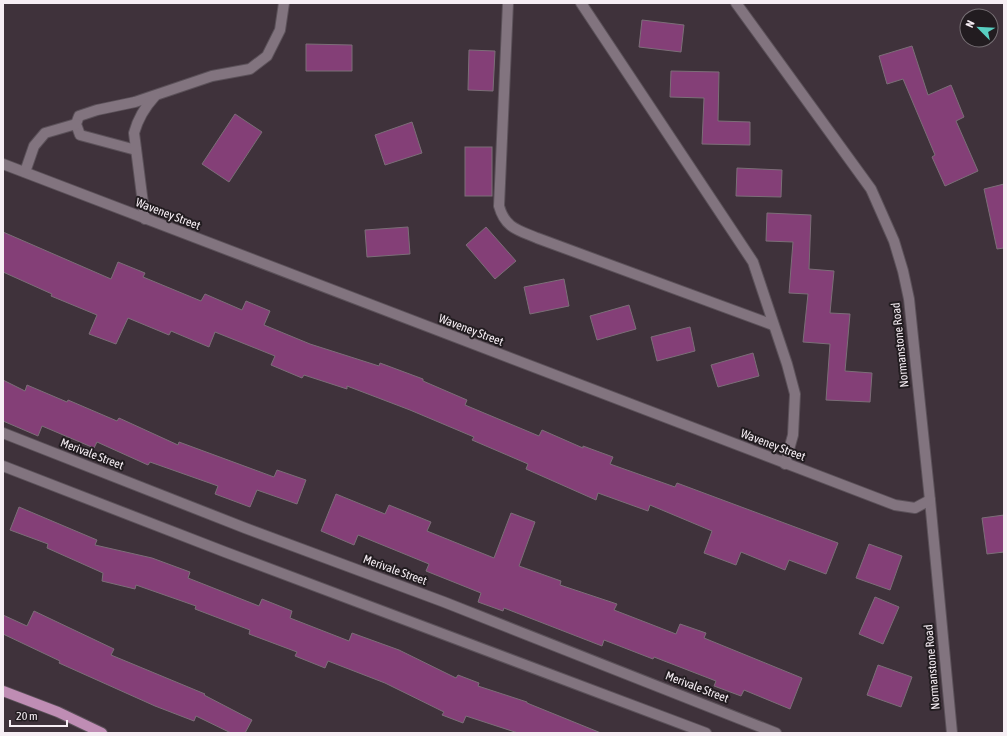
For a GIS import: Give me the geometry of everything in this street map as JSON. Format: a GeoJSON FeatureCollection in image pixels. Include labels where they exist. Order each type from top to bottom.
{"type":"FeatureCollection","features":[{"type":"Feature","properties":{"kind":"main road"},"geometry":{"type":"LineString","coordinates":[[3,691],[58,712],[102,733]]}},
{"type":"Feature","properties":{"kind":"street"},"geometry":{"type":"LineString","coordinates":[[136,150],[80,135],[76,124],[79,116],[97,110],[135,102],[212,76],[250,69],[267,56],[280,30],[284,3]]}},
{"type":"Feature","properties":{"kind":"street"},"geometry":{"type":"LineString","coordinates":[[508,3],[499,206],[501,216],[507,224],[537,238],[773,325]]}},
{"type":"Feature","properties":{"kind":"street"},"geometry":{"type":"LineString","coordinates":[[581,3],[753,262],[787,364],[794,394],[796,412],[794,435],[785,464]]}},
{"type":"Feature","properties":{"kind":"street","name":"Normanstone Road"},"geometry":{"type":"LineString","coordinates":[[736,3],[871,189],[894,241],[903,270],[909,299],[952,733]]}},
{"type":"Feature","properties":{"kind":"street"},"geometry":{"type":"LineString","coordinates":[[145,219],[134,133],[137,120],[144,108],[158,94]]}},
{"type":"Feature","properties":{"kind":"street"},"geometry":{"type":"LineString","coordinates":[[25,172],[34,146],[44,133],[76,124]]}},
{"type":"Feature","properties":{"kind":"street","name":"Waveney Street"},"geometry":{"type":"LineString","coordinates":[[3,164],[895,505],[915,508],[930,500]]}},
{"type":"Feature","properties":{"kind":"street","name":"Merivale Street"},"geometry":{"type":"LineString","coordinates":[[3,433],[245,528],[444,602],[776,733]]}},
{"type":"Feature","properties":{"kind":"street"},"geometry":{"type":"LineString","coordinates":[[3,466],[224,552],[706,733]]}},
{"type":"Feature","properties":{"kind":"building"},"geometry":{"type":"Polygon","coordinates":[[[642,20],[684,25],[681,52],[639,47],[642,20]]]}},
{"type":"Feature","properties":{"kind":"building"},"geometry":{"type":"Polygon","coordinates":[[[306,44],[352,45],[352,71],[306,71],[306,44]]]}},
{"type":"Feature","properties":{"kind":"building"},"geometry":{"type":"Polygon","coordinates":[[[912,46],[928,95],[951,85],[964,117],[956,121],[978,171],[945,186],[932,157],[935,155],[903,79],[887,84],[879,56],[912,46]]]}},
{"type":"Feature","properties":{"kind":"building"},"geometry":{"type":"Polygon","coordinates":[[[469,50],[495,51],[493,91],[468,90],[469,50]]]}},
{"type":"Feature","properties":{"kind":"building"},"geometry":{"type":"Polygon","coordinates":[[[671,71],[719,72],[718,121],[750,122],[750,145],[702,144],[704,98],[670,97],[671,71]]]}},
{"type":"Feature","properties":{"kind":"building"},"geometry":{"type":"Polygon","coordinates":[[[235,114],[262,132],[229,182],[202,164],[235,114]]]}},
{"type":"Feature","properties":{"kind":"building"},"geometry":{"type":"Polygon","coordinates":[[[412,122],[422,153],[385,165],[375,135],[412,122]]]}},
{"type":"Feature","properties":{"kind":"building"},"geometry":{"type":"Polygon","coordinates":[[[465,147],[492,147],[492,196],[465,196],[465,147]]]}},
{"type":"Feature","properties":{"kind":"building"},"geometry":{"type":"Polygon","coordinates":[[[737,168],[782,170],[781,197],[736,196],[737,168]]]}},
{"type":"Feature","properties":{"kind":"building"},"geometry":{"type":"Polygon","coordinates":[[[1004,184],[1004,248],[997,249],[984,189],[1004,184]]]}},
{"type":"Feature","properties":{"kind":"building"},"geometry":{"type":"Polygon","coordinates":[[[767,213],[811,215],[809,269],[834,271],[830,313],[850,314],[845,371],[872,373],[870,402],[826,400],[830,344],[803,342],[808,294],[789,293],[793,242],[766,241],[767,213]]]}},
{"type":"Feature","properties":{"kind":"building"},"geometry":{"type":"Polygon","coordinates":[[[408,227],[410,254],[367,257],[365,230],[408,227]]]}},
{"type":"Feature","properties":{"kind":"building"},"geometry":{"type":"Polygon","coordinates":[[[486,227],[516,261],[495,279],[466,245],[486,227]]]}},
{"type":"Feature","properties":{"kind":"building"},"geometry":{"type":"Polygon","coordinates":[[[3,232],[111,279],[118,262],[145,273],[143,277],[201,301],[205,294],[242,310],[246,301],[270,311],[264,325],[310,344],[379,366],[380,363],[423,379],[423,381],[467,400],[465,405],[539,436],[542,430],[583,448],[583,446],[613,457],[610,464],[675,487],[677,483],[838,543],[826,574],[789,560],[785,570],[741,552],[736,565],[704,553],[712,531],[650,505],[648,511],[598,493],[596,500],[526,469],[528,464],[472,440],[474,437],[410,410],[347,386],[347,389],[304,375],[302,378],[271,365],[275,356],[215,332],[209,347],[171,331],[169,335],[128,318],[116,344],[89,334],[97,315],[51,296],[52,294],[3,272],[3,232]]]}},
{"type":"Feature","properties":{"kind":"building"},"geometry":{"type":"Polygon","coordinates":[[[564,279],[569,306],[530,314],[524,287],[564,279]]]}},
{"type":"Feature","properties":{"kind":"building"},"geometry":{"type":"Polygon","coordinates":[[[629,305],[636,329],[597,340],[590,316],[629,305]]]}},
{"type":"Feature","properties":{"kind":"building"},"geometry":{"type":"Polygon","coordinates":[[[690,327],[695,351],[657,361],[651,337],[690,327]]]}},
{"type":"Feature","properties":{"kind":"building"},"geometry":{"type":"Polygon","coordinates":[[[753,353],[759,376],[718,387],[711,365],[753,353]]]}},
{"type":"Feature","properties":{"kind":"building"},"geometry":{"type":"Polygon","coordinates":[[[3,380],[25,391],[27,385],[67,402],[68,400],[117,421],[119,418],[178,445],[179,442],[274,477],[277,470],[306,480],[297,504],[257,490],[250,507],[215,494],[218,486],[150,462],[148,465],[97,442],[94,448],[42,426],[38,436],[3,421],[3,380]]]}},
{"type":"Feature","properties":{"kind":"building"},"geometry":{"type":"Polygon","coordinates":[[[336,494],[385,514],[389,505],[431,522],[427,531],[494,558],[511,513],[535,522],[519,566],[561,581],[560,585],[617,604],[614,610],[676,634],[680,624],[706,633],[704,638],[802,678],[790,709],[744,690],[741,696],[714,686],[716,681],[654,657],[653,659],[604,640],[602,646],[504,608],[503,611],[478,602],[481,593],[426,571],[429,564],[358,535],[354,545],[321,531],[336,494]]]}},
{"type":"Feature","properties":{"kind":"building"},"geometry":{"type":"Polygon","coordinates":[[[19,507],[97,540],[95,545],[152,558],[190,572],[188,578],[259,606],[262,599],[292,611],[290,618],[349,641],[352,633],[399,650],[456,678],[458,675],[479,683],[478,686],[527,702],[601,733],[518,733],[466,716],[463,723],[442,715],[444,712],[385,683],[328,661],[325,668],[295,656],[297,652],[249,634],[250,630],[195,609],[196,606],[136,585],[135,589],[102,581],[103,573],[47,548],[48,544],[10,530],[19,507]]]}},
{"type":"Feature","properties":{"kind":"building"},"geometry":{"type":"Polygon","coordinates":[[[1004,515],[1004,552],[987,554],[982,518],[1004,515]]]}},
{"type":"Feature","properties":{"kind":"building"},"geometry":{"type":"Polygon","coordinates":[[[869,544],[902,556],[890,590],[856,578],[869,544]]]}},
{"type":"Feature","properties":{"kind":"building"},"geometry":{"type":"Polygon","coordinates":[[[875,597],[899,607],[883,644],[859,634],[875,597]]]}},
{"type":"Feature","properties":{"kind":"building"},"geometry":{"type":"Polygon","coordinates":[[[34,611],[114,649],[111,655],[205,694],[204,695],[252,720],[245,733],[231,733],[196,716],[194,721],[155,706],[59,663],[60,661],[3,634],[3,615],[27,626],[34,611]]]}},
{"type":"Feature","properties":{"kind":"building"},"geometry":{"type":"Polygon","coordinates":[[[878,665],[912,677],[901,707],[867,695],[878,665]]]}}]}
